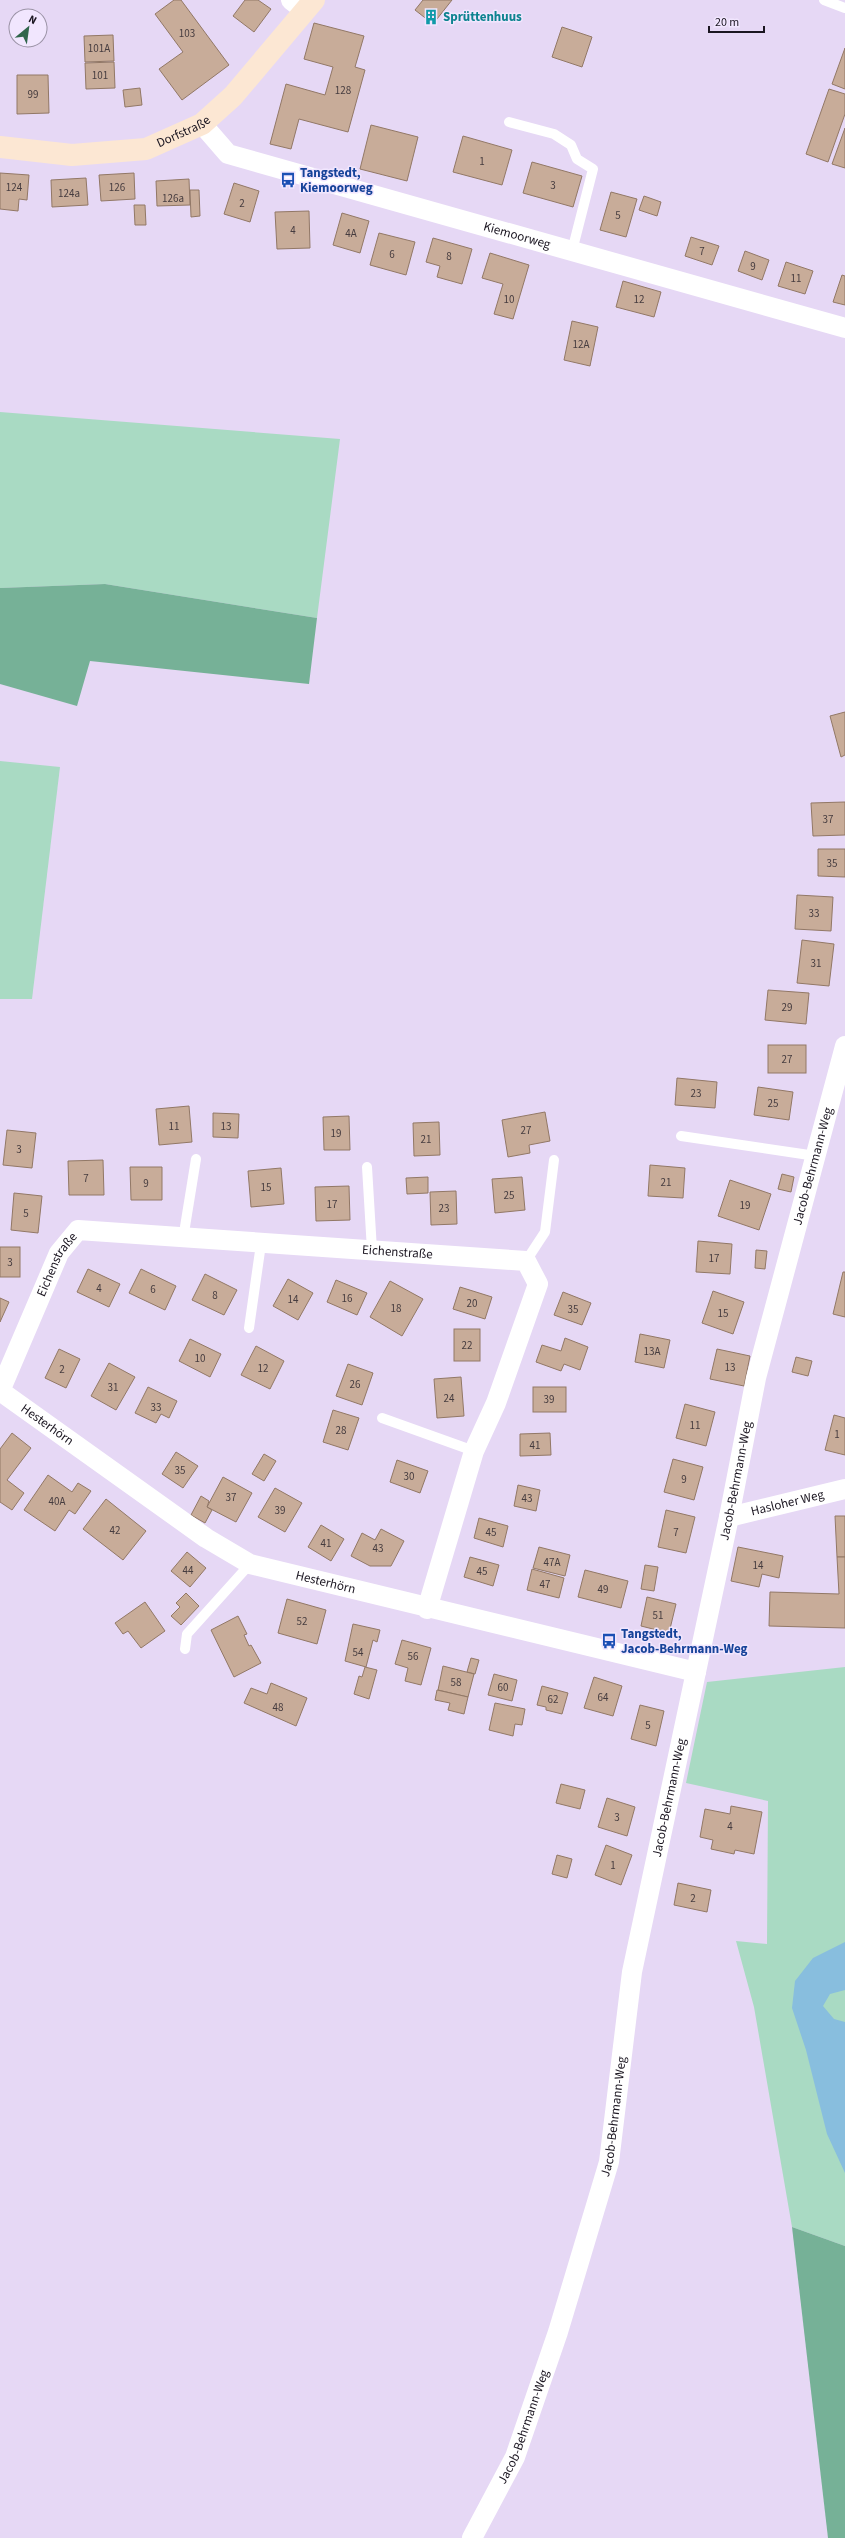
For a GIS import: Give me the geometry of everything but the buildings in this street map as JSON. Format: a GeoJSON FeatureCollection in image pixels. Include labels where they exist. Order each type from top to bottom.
{"type":"FeatureCollection","features":[{"type":"Feature","properties":{"kind":"main road","name":"Dorfstraße"},"geometry":{"type":"LineString","coordinates":[[0,147],[72,155],[146,149],[202,124],[233,96],[303,3]]}},
{"type":"Feature","properties":{"kind":"street","name":"Kiemoorweg"},"geometry":{"type":"LineString","coordinates":[[202,124],[228,154],[845,328]]}},
{"type":"Feature","properties":{"kind":"street","name":"Jacob-Behrmann-Weg"},"geometry":{"type":"LineString","coordinates":[[472,2538],[515,2458],[558,2332],[609,2162],[632,1972],[729,1517],[756,1378],[845,1046]]}},
{"type":"Feature","properties":{"kind":"street","name":"Eichenstraße"},"geometry":{"type":"LineString","coordinates":[[0,1391],[59,1253],[78,1230],[183,1239],[526,1261]]}},
{"type":"Feature","properties":{"kind":"street"},"geometry":{"type":"LineString","coordinates":[[427,1609],[474,1451],[496,1403],[538,1284],[526,1261]]}},
{"type":"Feature","properties":{"kind":"street","name":"Hesterhörn"},"geometry":{"type":"LineString","coordinates":[[0,1391],[206,1538],[250,1564],[427,1609],[696,1672]]}},
{"type":"Feature","properties":{"kind":"street","name":"Hasloher Weg"},"geometry":{"type":"LineString","coordinates":[[729,1517],[845,1489]]}},
{"type":"Feature","properties":{"kind":"lane"},"geometry":{"type":"LineString","coordinates":[[824,0],[845,8]]}},
{"type":"Feature","properties":{"kind":"lane"},"geometry":{"type":"LineString","coordinates":[[509,122],[554,134],[571,145],[577,159],[592,170],[572,251]]}},
{"type":"Feature","properties":{"kind":"lane"},"geometry":{"type":"LineString","coordinates":[[681,1136],[816,1156]]}},
{"type":"Feature","properties":{"kind":"lane"},"geometry":{"type":"LineString","coordinates":[[183,1239],[196,1159]]}},
{"type":"Feature","properties":{"kind":"lane"},"geometry":{"type":"LineString","coordinates":[[526,1261],[545,1232],[554,1160]]}},
{"type":"Feature","properties":{"kind":"lane"},"geometry":{"type":"LineString","coordinates":[[367,1167],[372,1250]]}},
{"type":"Feature","properties":{"kind":"lane"},"geometry":{"type":"LineString","coordinates":[[249,1328],[261,1244]]}},
{"type":"Feature","properties":{"kind":"lane"},"geometry":{"type":"LineString","coordinates":[[382,1418],[474,1451]]}},
{"type":"Feature","properties":{"kind":"lane"},"geometry":{"type":"LineString","coordinates":[[184,1649],[187,1634],[250,1564]]}},
{"type":"Feature","properties":{"kind":"green space"},"geometry":{"type":"Polygon","coordinates":[[[0,412],[340,439],[317,618],[105,584],[0,588],[0,412]]]}},
{"type":"Feature","properties":{"kind":"green space"},"geometry":{"type":"Polygon","coordinates":[[[105,584],[317,618],[309,684],[90,661],[77,706],[0,684],[0,588],[105,584]]]}},
{"type":"Feature","properties":{"kind":"green space"},"geometry":{"type":"Polygon","coordinates":[[[0,761],[60,767],[32,999],[0,999],[0,761]]]}},
{"type":"Feature","properties":{"kind":"green space"},"geometry":{"type":"Polygon","coordinates":[[[845,1667],[845,2246],[792,2227],[754,2007],[736,1941],[767,1944],[768,1801],[686,1783],[707,1682],[845,1667]]]}},
{"type":"Feature","properties":{"kind":"green space"},"geometry":{"type":"Polygon","coordinates":[[[792,2227],[845,2246],[845,2538],[828,2538],[792,2227]]]}},
{"type":"Feature","properties":{"kind":"water"},"geometry":{"type":"Polygon","coordinates":[[[845,1942],[845,1990],[830,1994],[823,2006],[834,2019],[845,2022],[845,2173],[827,2134],[806,2050],[792,2008],[795,1981],[813,1958],[845,1942]]]}},
{"type":"Feature","properties":{"kind":"place","name":"Sprüttenhuus"},"geometry":{"type":"Point","coordinates":[431,17]}},
{"type":"Feature","properties":{"kind":"place","name":"Tangstedt, Kiemoorweg"},"geometry":{"type":"Point","coordinates":[288,180]}},
{"type":"Feature","properties":{"kind":"place","name":"Tangstedt, Jacob-Behrmann-Weg"},"geometry":{"type":"Point","coordinates":[609,1641]}}]}
